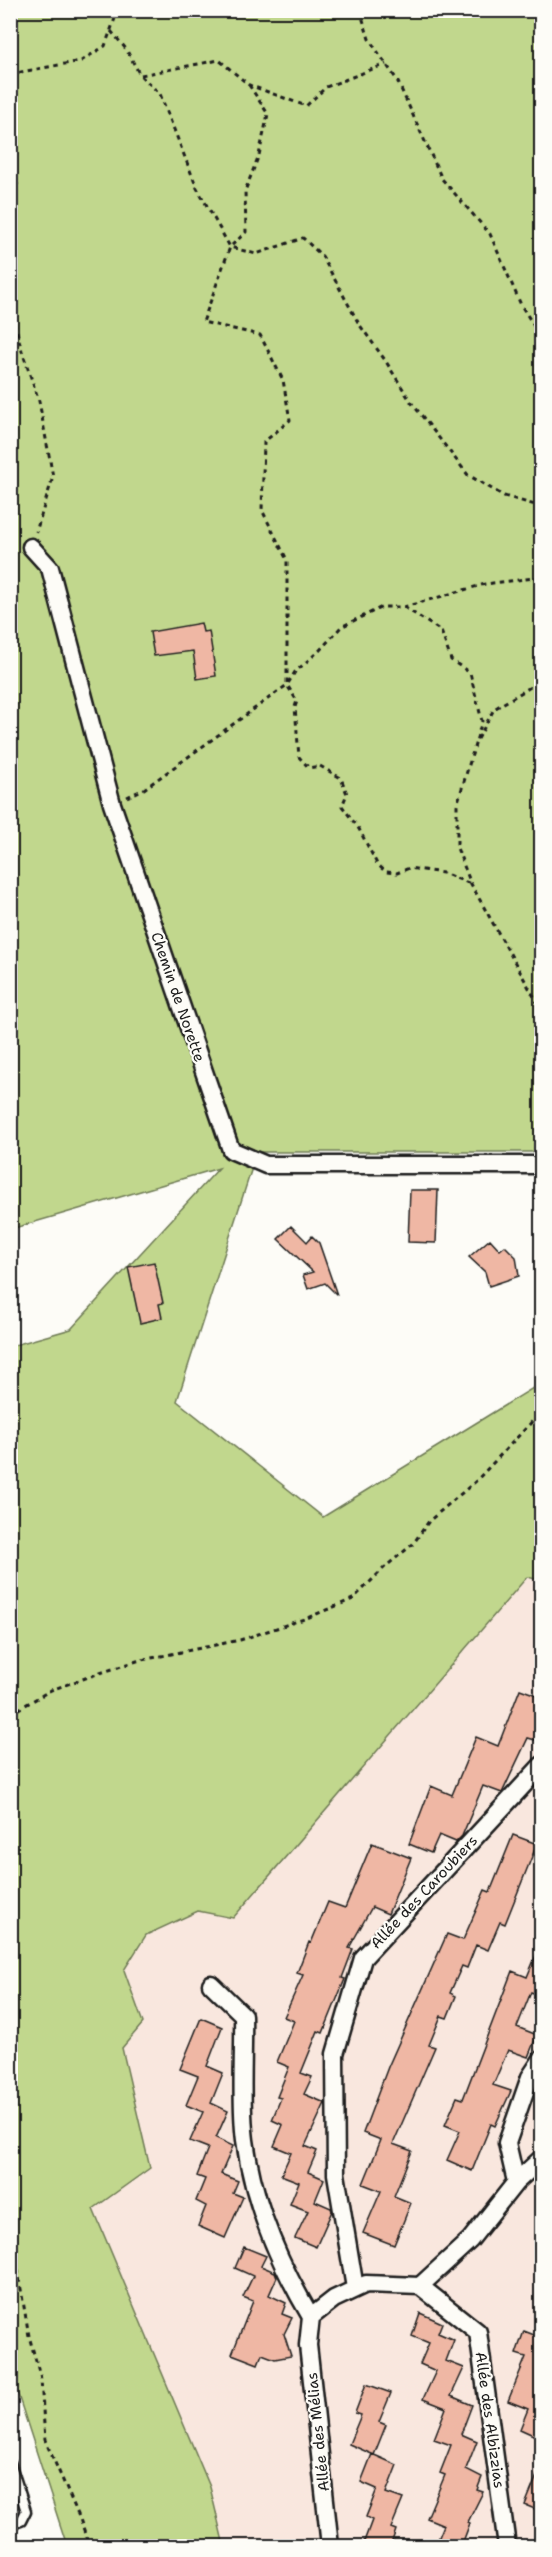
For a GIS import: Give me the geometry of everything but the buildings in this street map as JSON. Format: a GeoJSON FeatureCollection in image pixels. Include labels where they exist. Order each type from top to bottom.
{"type":"FeatureCollection","features":[{"type":"Feature","properties":{"kind":"street","name":"Chemin de Norette"},"geometry":{"type":"LineString","coordinates":[[31,548],[50,568],[112,804],[231,1150],[266,1165],[542,1165]]}},
{"type":"Feature","properties":{"kind":"street","name":"Allée des Caroubiers"},"geometry":{"type":"LineString","coordinates":[[355,2288],[336,2174],[335,2054],[363,1958],[542,1765]]}},
{"type":"Feature","properties":{"kind":"street"},"geometry":{"type":"LineString","coordinates":[[211,1984],[243,2015],[245,2140],[260,2208],[287,2277],[311,2317],[334,2299],[366,2284],[420,2286],[470,2240],[516,2182],[542,2158]]}},
{"type":"Feature","properties":{"kind":"street"},"geometry":{"type":"LineString","coordinates":[[516,2182],[507,2143],[530,2077],[542,2059]]}},
{"type":"Feature","properties":{"kind":"street","name":"Allée des Albizzias"},"geometry":{"type":"LineString","coordinates":[[420,2286],[478,2332],[507,2547]]}},
{"type":"Feature","properties":{"kind":"street","name":"Allée des Mélias"},"geometry":{"type":"LineString","coordinates":[[311,2317],[308,2345],[330,2547]]}},
{"type":"Feature","properties":{"kind":"lane"},"geometry":{"type":"LineString","coordinates":[[10,2462],[26,2511],[21,2521],[10,2525]]}},
{"type":"Feature","properties":{"kind":"path"},"geometry":{"type":"LineString","coordinates":[[10,74],[81,61],[105,46],[118,10]]}},
{"type":"Feature","properties":{"kind":"path"},"geometry":{"type":"LineString","coordinates":[[354,10],[361,12],[369,39],[397,80],[442,179],[490,234],[521,305],[542,339]]}},
{"type":"Feature","properties":{"kind":"path"},"geometry":{"type":"LineString","coordinates":[[111,31],[126,49],[140,75],[160,94],[197,188],[230,247],[256,254],[303,238],[322,256],[359,324],[411,402],[468,475],[504,496],[542,507]]}},
{"type":"Feature","properties":{"kind":"path"},"geometry":{"type":"LineString","coordinates":[[140,75],[219,60],[249,85],[268,114],[259,155],[245,191],[246,232],[230,247],[203,322],[260,336],[283,380],[290,420],[264,442],[262,510],[287,560],[287,685],[297,701],[295,708],[299,757],[309,768],[320,766],[341,778],[347,794],[342,806],[359,829],[377,864],[387,872],[397,873],[410,868],[426,870],[459,877],[471,884]]}},
{"type":"Feature","properties":{"kind":"path"},"geometry":{"type":"LineString","coordinates":[[249,85],[306,106],[326,87],[386,64]]}},
{"type":"Feature","properties":{"kind":"path"},"geometry":{"type":"LineString","coordinates":[[10,191],[18,183]]}},
{"type":"Feature","properties":{"kind":"path"},"geometry":{"type":"LineString","coordinates":[[10,305],[22,351],[39,401],[53,477],[31,548]]}},
{"type":"Feature","properties":{"kind":"path"},"geometry":{"type":"LineString","coordinates":[[112,804],[144,789],[287,685],[295,672],[341,627],[382,607],[404,607],[485,584],[542,577]]}},
{"type":"Feature","properties":{"kind":"path"},"geometry":{"type":"LineString","coordinates":[[404,607],[441,631],[451,660],[470,673],[482,721],[457,806],[457,848],[471,884],[542,1011]]}},
{"type":"Feature","properties":{"kind":"path"},"geometry":{"type":"LineString","coordinates":[[476,743],[494,709],[542,680]]}},
{"type":"Feature","properties":{"kind":"path"},"geometry":{"type":"LineString","coordinates":[[10,1714],[51,1690],[94,1675],[137,1661],[240,1640],[307,1618],[353,1599],[412,1544],[429,1521],[476,1481],[542,1411]]}},
{"type":"Feature","properties":{"kind":"path"},"geometry":{"type":"LineString","coordinates":[[10,2225],[29,2336],[41,2379],[45,2440],[80,2519],[89,2547]]}},
{"type":"Feature","properties":{"kind":"shaded area"},"geometry":{"type":"Polygon","coordinates":[[[541,1413],[541,2546],[89,2546],[10,1722],[541,1413]]]}},
{"type":"Feature","properties":{"kind":"green space"},"geometry":{"type":"Polygon","coordinates":[[[11,11],[541,11],[541,1152],[257,1152],[177,1401],[323,1517],[541,1383],[541,1580],[527,1577],[233,1918],[198,1911],[146,1935],[124,1970],[143,2023],[122,2048],[150,2168],[93,2209],[210,2487],[224,2546],[67,2546],[10,2370],[11,1346],[71,1329],[219,1168],[11,1229],[11,11]]]}}]}
